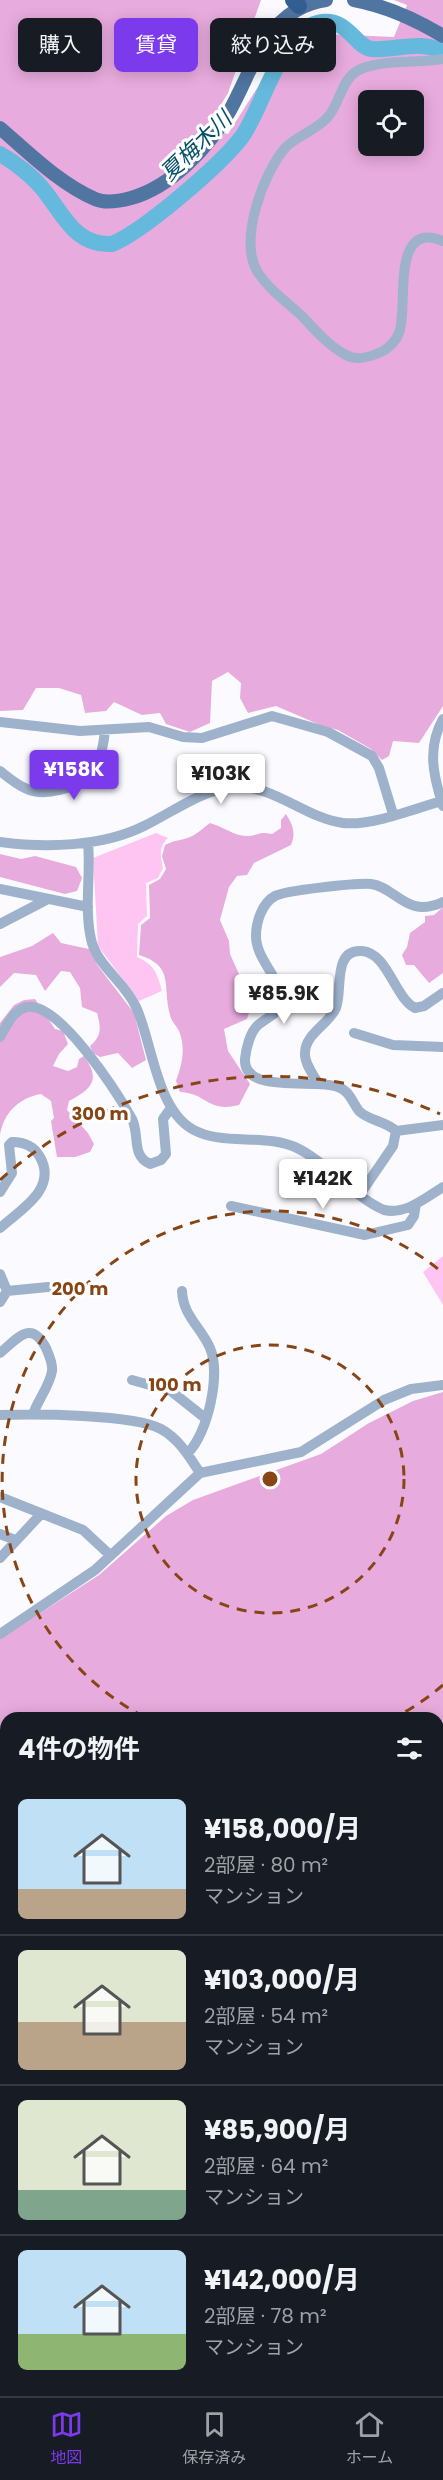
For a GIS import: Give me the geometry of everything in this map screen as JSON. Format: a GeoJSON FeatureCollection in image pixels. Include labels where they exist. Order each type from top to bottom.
{"type":"FeatureCollection","features":[{"type":"Feature","properties":{"kind":"main road"},"geometry":{"type":"LineString","coordinates":[[0,128],[68,184],[97,200],[110,202],[144,194],[177,172],[212,137],[228,115],[259,50],[296,2],[326,0]]}},
{"type":"Feature","properties":{"kind":"main road"},"geometry":{"type":"LineString","coordinates":[[354,0],[375,4],[408,16],[443,36]]}},
{"type":"Feature","properties":{"kind":"street"},"geometry":{"type":"LineString","coordinates":[[442,59],[369,67],[354,72],[346,82],[333,112],[324,122],[287,147],[276,161],[267,176],[249,239],[257,271],[271,288],[334,348],[347,356],[359,358],[381,352],[391,345],[400,331],[404,266],[411,247],[424,239],[443,241]]}},
{"type":"Feature","properties":{"kind":"street"},"geometry":{"type":"LineString","coordinates":[[0,722],[80,731],[149,727],[183,737],[202,738],[266,716],[305,724],[328,732],[372,756],[379,768],[393,814]]}},
{"type":"Feature","properties":{"kind":"street"},"geometry":{"type":"LineString","coordinates":[[0,842],[88,843],[124,835],[192,801],[229,788],[247,787],[267,792],[342,823],[363,822],[442,804],[438,761],[432,744],[443,719]]}},
{"type":"Feature","properties":{"kind":"street"},"geometry":{"type":"LineString","coordinates":[[0,771],[34,792],[45,793],[73,787],[90,777],[95,770],[103,749],[105,731]]}},
{"type":"Feature","properties":{"kind":"street"},"geometry":{"type":"LineString","coordinates":[[88,843],[91,878],[88,907],[94,948],[136,1005],[149,1052],[171,1108],[180,1120],[200,1133],[270,1141],[298,1148],[379,1208],[394,1212],[416,1204],[443,1187]]}},
{"type":"Feature","properties":{"kind":"street"},"geometry":{"type":"LineString","coordinates":[[443,902],[430,906],[412,905],[371,884],[275,896],[264,908],[257,926],[257,946],[278,986],[282,1005],[276,1013],[254,1029],[245,1063],[248,1070],[258,1080],[318,1083],[344,1089],[360,1112],[396,1131],[443,1125]]}},
{"type":"Feature","properties":{"kind":"street"},"geometry":{"type":"LineString","coordinates":[[0,889],[88,907]]}},
{"type":"Feature","properties":{"kind":"street"},"geometry":{"type":"LineString","coordinates":[[0,924],[48,899]]}},
{"type":"Feature","properties":{"kind":"street"},"geometry":{"type":"LineString","coordinates":[[318,1083],[305,1059],[305,1048],[336,1008],[341,967],[348,955],[360,951],[373,956],[406,1000],[415,1008],[424,1006],[443,993]]}},
{"type":"Feature","properties":{"kind":"street"},"geometry":{"type":"LineString","coordinates":[[0,1037],[14,1014],[29,1006],[41,1009],[67,1029],[132,1119],[138,1151],[141,1158],[150,1164],[161,1160],[166,1154],[163,1119],[171,1108]]}},
{"type":"Feature","properties":{"kind":"street"},"geometry":{"type":"LineString","coordinates":[[354,1033],[393,1045],[443,1047]]}},
{"type":"Feature","properties":{"kind":"street"},"geometry":{"type":"LineString","coordinates":[[361,1193],[393,1146],[396,1131]]}},
{"type":"Feature","properties":{"kind":"street"},"geometry":{"type":"LineString","coordinates":[[0,1192],[12,1173],[9,1145],[12,1142],[19,1142],[34,1148],[45,1169],[42,1187],[36,1197],[0,1228]]}},
{"type":"Feature","properties":{"kind":"street"},"geometry":{"type":"LineString","coordinates":[[231,1206],[365,1235],[408,1225],[414,1216],[416,1204]]}},
{"type":"Feature","properties":{"kind":"street"},"geometry":{"type":"LineString","coordinates":[[0,1274],[7,1291]]}},
{"type":"Feature","properties":{"kind":"street"},"geometry":{"type":"LineString","coordinates":[[7,1291],[48,1287]]}},
{"type":"Feature","properties":{"kind":"street"},"geometry":{"type":"LineString","coordinates":[[0,1302],[7,1291]]}},
{"type":"Feature","properties":{"kind":"street"},"geometry":{"type":"LineString","coordinates":[[182,1291],[186,1312],[208,1345],[214,1360],[215,1374],[198,1439],[188,1453]]}},
{"type":"Feature","properties":{"kind":"street"},"geometry":{"type":"LineString","coordinates":[[0,1353],[22,1334],[31,1332],[40,1337],[51,1358],[52,1372],[33,1414]]}},
{"type":"Feature","properties":{"kind":"street"},"geometry":{"type":"LineString","coordinates":[[132,1380],[171,1391],[205,1418]]}},
{"type":"Feature","properties":{"kind":"street"},"geometry":{"type":"LineString","coordinates":[[0,1634],[78,1582],[200,1473],[301,1452],[384,1400],[411,1389],[443,1385]]}},
{"type":"Feature","properties":{"kind":"street"},"geometry":{"type":"LineString","coordinates":[[0,1415],[33,1414],[146,1423],[172,1437],[188,1453],[200,1473]]}},
{"type":"Feature","properties":{"kind":"street"},"geometry":{"type":"LineString","coordinates":[[0,1497],[83,1530],[110,1555]]}},
{"type":"Feature","properties":{"kind":"street"},"geometry":{"type":"LineString","coordinates":[[0,1558],[41,1514]]}},
{"type":"Feature","properties":{"kind":"street"},"geometry":{"type":"LineString","coordinates":[[0,1534],[15,1540]]}},
{"type":"Feature","properties":{"kind":"shaded area"},"geometry":{"type":"Polygon","coordinates":[[[0,0],[261,0],[255,18],[210,18],[210,72],[235,72],[228,93],[207,128],[228,134],[267,72],[336,72],[336,34],[394,37],[407,5],[394,0],[443,0],[443,706],[419,743],[393,741],[389,756],[382,760],[371,749],[338,730],[320,725],[276,706],[248,713],[240,698],[241,683],[228,672],[212,681],[210,723],[190,732],[166,724],[160,713],[142,715],[114,702],[106,711],[85,713],[81,695],[59,688],[36,688],[23,710],[0,711],[0,0]]]}},
{"type":"Feature","properties":{"kind":"shaded area"},"geometry":{"type":"Polygon","coordinates":[[[286,814],[293,829],[291,845],[254,863],[247,875],[237,876],[229,887],[220,920],[229,941],[230,954],[252,1003],[247,1019],[224,1029],[228,1051],[250,1084],[239,1105],[228,1107],[213,1105],[189,1093],[180,1092],[176,1081],[183,1050],[179,1031],[171,1017],[163,971],[158,965],[139,955],[141,925],[150,918],[149,885],[160,879],[166,869],[162,856],[165,845],[188,838],[210,823],[243,836],[272,834],[281,828],[281,820],[286,814]]]}},
{"type":"Feature","properties":{"kind":"shaded area"},"geometry":{"type":"Polygon","coordinates":[[[156,833],[168,838],[161,852],[163,868],[158,878],[146,883],[147,916],[138,924],[137,957],[148,963],[154,970],[162,991],[139,1001],[98,946],[93,858],[156,833]]]}},
{"type":"Feature","properties":{"kind":"shaded area"},"geometry":{"type":"Polygon","coordinates":[[[0,854],[21,859],[35,856],[76,867],[82,878],[77,891],[65,894],[0,877],[0,854]]]}},
{"type":"Feature","properties":{"kind":"shaded area"},"geometry":{"type":"Polygon","coordinates":[[[443,907],[443,973],[429,983],[414,965],[406,965],[402,955],[407,947],[410,933],[425,922],[425,916],[434,915],[443,907]]]}},
{"type":"Feature","properties":{"kind":"shaded area"},"geometry":{"type":"Polygon","coordinates":[[[53,933],[61,943],[89,949],[98,966],[134,1013],[146,1060],[132,1068],[118,1053],[100,1057],[93,1053],[90,1046],[97,1039],[100,1031],[97,1013],[82,1007],[80,988],[70,972],[61,971],[45,991],[36,975],[14,973],[0,987],[0,957],[32,946],[53,933]]]}},
{"type":"Feature","properties":{"kind":"shaded area"},"geometry":{"type":"Polygon","coordinates":[[[35,999],[55,1029],[63,1031],[68,1044],[59,1054],[53,1066],[68,1071],[77,1067],[79,1059],[84,1056],[92,1071],[93,1077],[89,1087],[69,1101],[67,1110],[88,1133],[94,1144],[90,1152],[75,1157],[57,1157],[51,1121],[54,1118],[51,1101],[41,1094],[26,1099],[14,1107],[5,1119],[0,1135],[0,1023],[14,1005],[24,1000],[35,999]]]}},
{"type":"Feature","properties":{"kind":"shaded area"},"geometry":{"type":"Polygon","coordinates":[[[443,1256],[443,1305],[423,1272],[443,1256]]]}},
{"type":"Feature","properties":{"kind":"shaded area"},"geometry":{"type":"Polygon","coordinates":[[[443,1392],[443,1712],[0,1712],[0,1639],[99,1575],[166,1516],[193,1500],[321,1454],[369,1423],[413,1401],[443,1392]]]}},
{"type":"Feature","properties":{"kind":"waterway","name":"夏梅木川"},"geometry":{"type":"LineString","coordinates":[[0,154],[19,166],[36,182],[65,220],[80,235],[89,240],[112,244],[143,226],[161,212],[199,180],[241,138],[284,54],[307,28],[322,22],[331,22],[339,25],[361,44],[372,49],[426,46],[443,52]]}}]}
